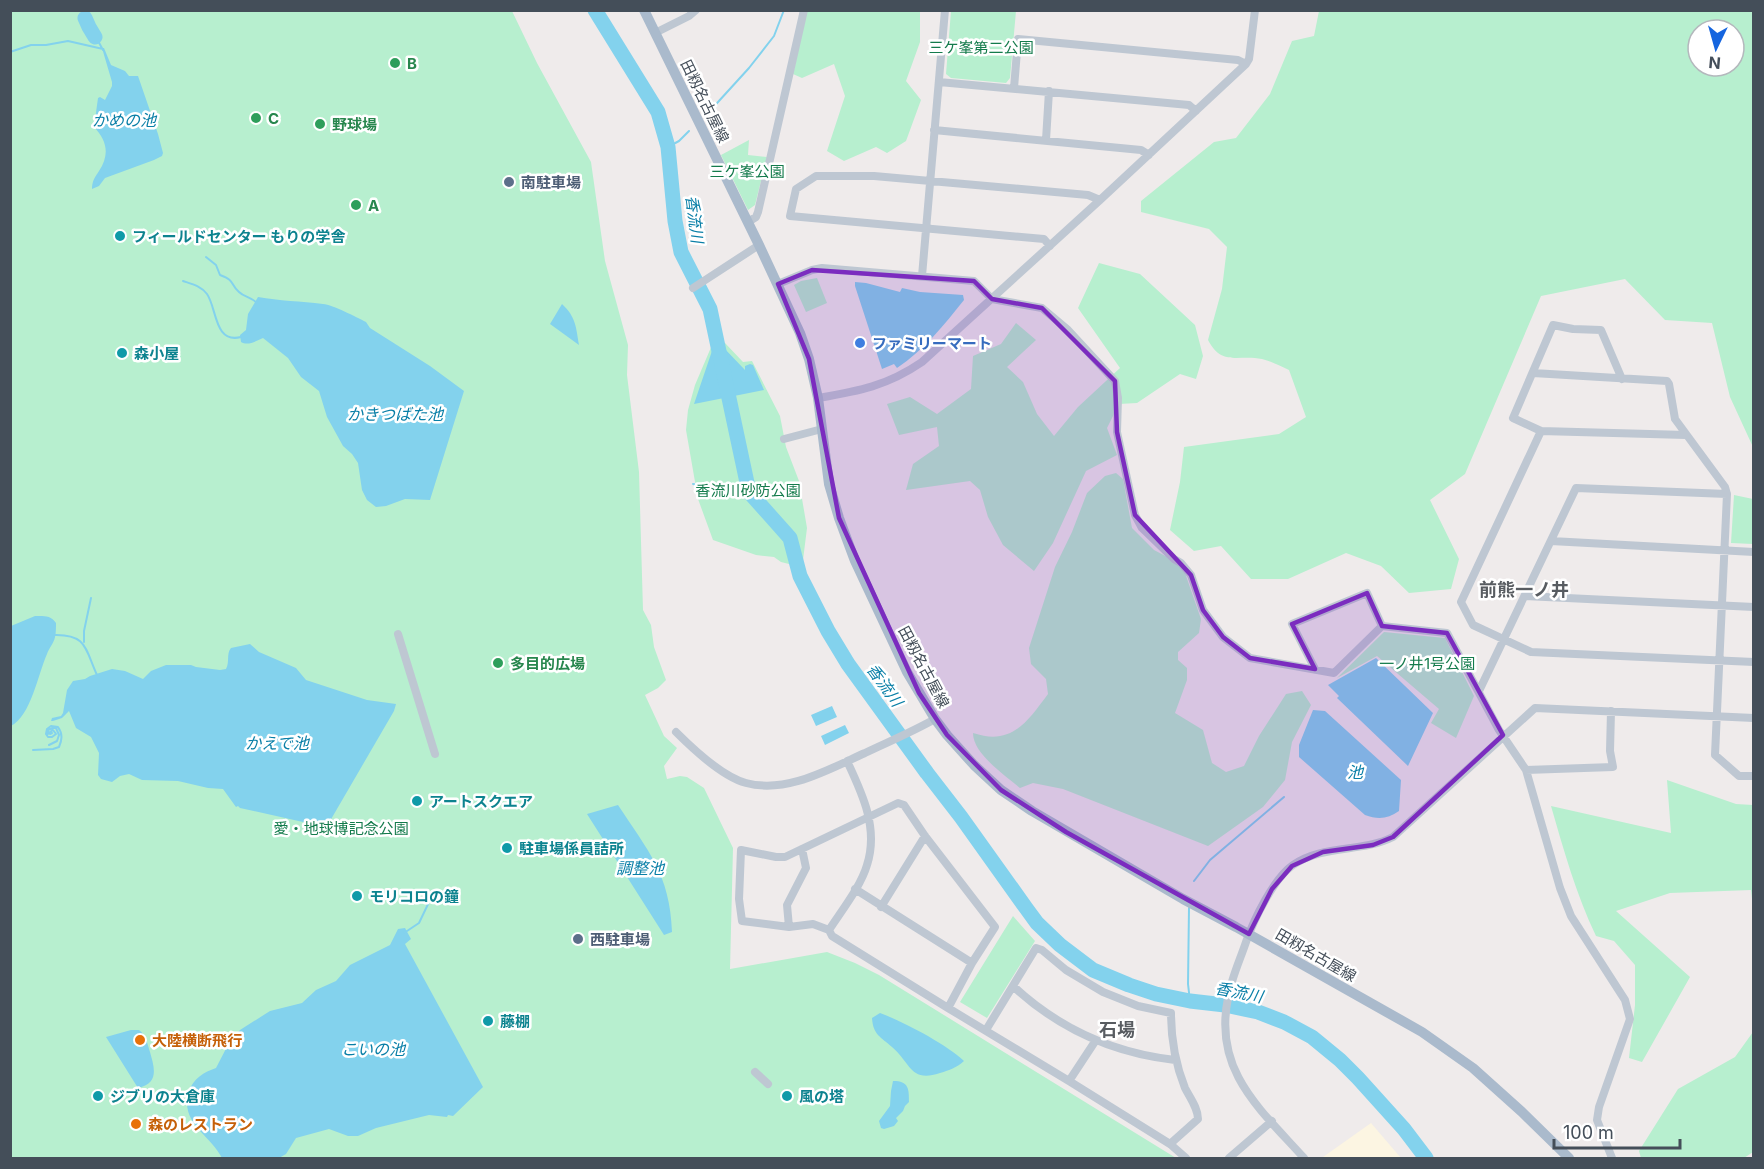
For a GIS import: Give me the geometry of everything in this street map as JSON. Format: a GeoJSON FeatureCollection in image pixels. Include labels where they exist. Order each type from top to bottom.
{"type":"FeatureCollection","features":[{"type":"Feature","properties":{"kind":"main road","name":"田籾名古屋線"},"geometry":{"type":"LineString","coordinates":[[644,10],[748,222],[803,342],[818,398],[829,484],[855,561],[907,672],[935,719],[974,765],[1001,790],[1032,812],[1422,1032],[1473,1068],[1569,1158]]}},
{"type":"Feature","properties":{"kind":"street"},"geometry":{"type":"LineString","coordinates":[[655,33],[689,16],[696,10]]}},
{"type":"Feature","properties":{"kind":"street"},"geometry":{"type":"LineString","coordinates":[[748,222],[756,217],[758,212],[804,10]]}},
{"type":"Feature","properties":{"kind":"street"},"geometry":{"type":"LineString","coordinates":[[922,276],[945,10]]}},
{"type":"Feature","properties":{"kind":"street"},"geometry":{"type":"LineString","coordinates":[[818,398],[862,391],[894,379],[922,362],[1246,64],[1249,59],[1255,10]]}},
{"type":"Feature","properties":{"kind":"street"},"geometry":{"type":"LineString","coordinates":[[1014,88],[1018,39],[1238,60],[1246,64]]}},
{"type":"Feature","properties":{"kind":"street"},"geometry":{"type":"LineString","coordinates":[[939,82],[1189,105],[1196,111]]}},
{"type":"Feature","properties":{"kind":"street"},"geometry":{"type":"LineString","coordinates":[[1046,140],[1049,91]]}},
{"type":"Feature","properties":{"kind":"street"},"geometry":{"type":"LineString","coordinates":[[934,130],[1141,150],[1149,155]]}},
{"type":"Feature","properties":{"kind":"street"},"geometry":{"type":"LineString","coordinates":[[1050,246],[1044,239],[790,216],[796,189],[816,176],[874,176],[930,180],[1088,195],[1100,200]]}},
{"type":"Feature","properties":{"kind":"street"},"geometry":{"type":"LineString","coordinates":[[693,288],[759,245]]}},
{"type":"Feature","properties":{"kind":"street"},"geometry":{"type":"LineString","coordinates":[[778,285],[822,268],[922,276],[974,281],[992,299],[1042,308],[1067,329],[1115,381],[1118,398],[1117,432],[1135,515],[1142,528],[1191,575],[1203,610],[1223,637],[1250,658],[1334,673],[1383,626]]}},
{"type":"Feature","properties":{"kind":"street"},"geometry":{"type":"LineString","coordinates":[[1622,379],[1601,330],[1573,329],[1553,325],[1513,418],[1541,431],[1686,435]]}},
{"type":"Feature","properties":{"kind":"street"},"geometry":{"type":"LineString","coordinates":[[1533,373],[1667,381],[1669,384],[1675,419],[1725,487],[1727,494],[1715,755],[1738,776],[1754,776]]}},
{"type":"Feature","properties":{"kind":"street"},"geometry":{"type":"LineString","coordinates":[[784,438],[822,429]]}},
{"type":"Feature","properties":{"kind":"street"},"geometry":{"type":"LineString","coordinates":[[1541,431],[1461,602],[1473,625],[1531,652],[1754,662]]}},
{"type":"Feature","properties":{"kind":"street"},"geometry":{"type":"LineString","coordinates":[[1479,691],[1576,488],[1727,494]]}},
{"type":"Feature","properties":{"kind":"street"},"geometry":{"type":"LineString","coordinates":[[1551,541],[1754,552]]}},
{"type":"Feature","properties":{"kind":"street"},"geometry":{"type":"LineString","coordinates":[[1315,669],[1292,624],[1366,593],[1383,626]]}},
{"type":"Feature","properties":{"kind":"street"},"geometry":{"type":"LineString","coordinates":[[1525,596],[1754,607]]}},
{"type":"Feature","properties":{"kind":"street"},"geometry":{"type":"LineString","coordinates":[[1383,626],[1447,633],[1499,730],[1526,770],[1560,888],[1571,916],[1625,1000],[1630,1019],[1599,1107],[1597,1120],[1612,1158]]}},
{"type":"Feature","properties":{"kind":"street"},"geometry":{"type":"LineString","coordinates":[[398,634],[435,754]]}},
{"type":"Feature","properties":{"kind":"street"},"geometry":{"type":"LineString","coordinates":[[1302,1158],[1245,1090],[1230,1062],[1225,1015],[1228,996],[1249,934],[1272,889],[1292,866],[1323,852],[1373,845],[1393,837],[1535,708],[1754,718]]}},
{"type":"Feature","properties":{"kind":"street"},"geometry":{"type":"LineString","coordinates":[[1526,770],[1613,767],[1610,751],[1611,711]]}},
{"type":"Feature","properties":{"kind":"street"},"geometry":{"type":"LineString","coordinates":[[676,732],[714,765],[744,783],[761,786],[794,782],[847,761],[935,719]]}},
{"type":"Feature","properties":{"kind":"street"},"geometry":{"type":"LineString","coordinates":[[829,930],[867,865],[872,837],[869,816],[847,761]]}},
{"type":"Feature","properties":{"kind":"street"},"geometry":{"type":"LineString","coordinates":[[948,1008],[972,963],[995,927],[924,836],[904,805],[898,803],[784,857],[741,850],[739,898],[742,921],[789,927],[813,924],[829,930],[832,936],[948,1008],[1070,1081],[1170,1144],[1186,1158]]}},
{"type":"Feature","properties":{"kind":"street"},"geometry":{"type":"LineString","coordinates":[[881,907],[924,836]]}},
{"type":"Feature","properties":{"kind":"street"},"geometry":{"type":"LineString","coordinates":[[789,927],[787,905],[806,868],[802,849]]}},
{"type":"Feature","properties":{"kind":"street"},"geometry":{"type":"LineString","coordinates":[[855,889],[972,963]]}},
{"type":"Feature","properties":{"kind":"street"},"geometry":{"type":"LineString","coordinates":[[986,1030],[1036,948],[1042,950],[1066,970],[1103,992],[1138,1006],[1171,1013],[1175,1060],[1198,1114],[1198,1119],[1170,1144]]}},
{"type":"Feature","properties":{"kind":"street"},"geometry":{"type":"LineString","coordinates":[[1013,986],[1065,1026],[1136,1054],[1175,1060]]}},
{"type":"Feature","properties":{"kind":"street"},"geometry":{"type":"LineString","coordinates":[[1070,1081],[1096,1040]]}},
{"type":"Feature","properties":{"kind":"street"},"geometry":{"type":"LineString","coordinates":[[755,1072],[768,1084]]}},
{"type":"Feature","properties":{"kind":"street"},"geometry":{"type":"LineString","coordinates":[[1229,1158],[1272,1121]]}},
{"type":"Feature","properties":{"kind":"highlighted area"},"geometry":{"type":"Polygon","coordinates":[[[812,270],[974,281],[992,299],[1042,308],[1115,381],[1117,432],[1135,515],[1191,575],[1203,610],[1223,637],[1250,658],[1315,669],[1292,624],[1367,593],[1382,626],[1447,633],[1503,735],[1393,837],[1373,845],[1323,852],[1292,866],[1272,889],[1249,934],[1066,832],[1001,790],[947,735],[919,693],[839,518],[809,359],[778,284],[812,270]]]}},
{"type":"Feature","properties":{"kind":"shaded area"},"geometry":{"type":"Polygon","coordinates":[[[1371,1123],[1401,1158],[1323,1157],[1371,1123]]]}},
{"type":"Feature","properties":{"kind":"green space","name":"愛・地球博記念公園"},"geometry":{"type":"Polygon","coordinates":[[[10,11],[512,11],[537,63],[591,162],[605,261],[628,345],[627,375],[639,472],[643,610],[651,625],[654,647],[666,680],[658,688],[645,695],[664,736],[677,748],[664,766],[667,779],[687,777],[704,788],[733,848],[730,969],[827,952],[855,963],[879,975],[1176,1158],[11,1158],[10,11]]]}},
{"type":"Feature","properties":{"kind":"green space"},"geometry":{"type":"Polygon","coordinates":[[[807,11],[920,11],[920,42],[906,81],[921,100],[906,141],[887,153],[876,147],[844,161],[827,151],[845,96],[834,64],[802,78],[793,74],[807,11]]]}},
{"type":"Feature","properties":{"kind":"green space","name":"三ケ峯第二公園"},"geometry":{"type":"Polygon","coordinates":[[[951,11],[1016,11],[1010,78],[1006,83],[951,78],[946,74],[951,11]]]}},
{"type":"Feature","properties":{"kind":"green space"},"geometry":{"type":"Polygon","coordinates":[[[1319,11],[1753,11],[1753,447],[1730,397],[1712,323],[1665,320],[1625,279],[1541,296],[1465,474],[1430,500],[1459,559],[1451,589],[1409,593],[1381,566],[1346,553],[1288,579],[1251,579],[1221,546],[1194,551],[1170,530],[1180,482],[1184,447],[1279,434],[1306,417],[1289,370],[1262,359],[1225,357],[1213,348],[1208,340],[1222,289],[1227,247],[1209,229],[1141,212],[1141,201],[1214,142],[1236,138],[1270,94],[1292,41],[1314,36],[1319,11]]]}},
{"type":"Feature","properties":{"kind":"green space","name":"三ケ峯公園"},"geometry":{"type":"Polygon","coordinates":[[[749,140],[748,155],[767,157],[755,205],[748,210],[721,155],[749,140]]]}},
{"type":"Feature","properties":{"kind":"green space"},"geometry":{"type":"Polygon","coordinates":[[[1099,263],[1140,274],[1195,325],[1203,356],[1196,379],[1180,374],[1137,403],[1119,404],[1107,428],[1117,455],[1086,471],[1053,543],[1034,571],[1003,545],[988,517],[980,490],[970,481],[906,490],[913,464],[939,446],[937,427],[899,435],[887,404],[910,397],[937,414],[971,389],[973,356],[1001,344],[1016,323],[1036,340],[1007,367],[1023,382],[1037,414],[1054,436],[1078,407],[1120,368],[1078,308],[1099,263]]]}},
{"type":"Feature","properties":{"kind":"green space"},"geometry":{"type":"Polygon","coordinates":[[[817,278],[827,303],[806,312],[794,285],[817,278]]]}},
{"type":"Feature","properties":{"kind":"green space","name":"香流川砂防公園"},"geometry":{"type":"Polygon","coordinates":[[[725,343],[743,362],[752,361],[780,416],[786,447],[799,481],[807,528],[803,560],[793,565],[781,562],[774,557],[756,555],[713,540],[698,499],[686,430],[688,410],[695,385],[712,345],[725,343]]]}},
{"type":"Feature","properties":{"kind":"green space"},"geometry":{"type":"Polygon","coordinates":[[[1116,473],[1123,479],[1132,528],[1154,550],[1173,560],[1184,570],[1201,619],[1199,633],[1178,652],[1178,660],[1187,668],[1187,680],[1175,713],[1203,730],[1212,763],[1226,772],[1244,766],[1259,736],[1286,694],[1302,691],[1311,705],[1292,742],[1285,780],[1263,807],[1208,846],[1063,789],[1033,783],[1020,788],[991,764],[974,741],[973,733],[998,736],[1017,729],[1033,714],[1048,694],[1046,679],[1031,664],[1029,648],[1055,567],[1087,493],[1105,476],[1116,473]]]}},
{"type":"Feature","properties":{"kind":"green space"},"geometry":{"type":"Polygon","coordinates":[[[1734,495],[1753,499],[1753,544],[1731,543],[1734,495]]]}},
{"type":"Feature","properties":{"kind":"green space","name":"一ノ井1号公園"},"geometry":{"type":"Polygon","coordinates":[[[1384,632],[1445,638],[1474,696],[1456,738],[1431,723],[1439,709],[1377,656],[1337,678],[1384,632]]]}},
{"type":"Feature","properties":{"kind":"green space"},"geometry":{"type":"Polygon","coordinates":[[[1667,780],[1736,804],[1753,805],[1753,908],[1751,890],[1670,893],[1616,911],[1690,977],[1642,1062],[1629,1058],[1635,1005],[1635,965],[1614,941],[1596,936],[1576,888],[1551,806],[1671,833],[1667,780]]]}},
{"type":"Feature","properties":{"kind":"green space"},"geometry":{"type":"Polygon","coordinates":[[[1013,916],[1035,941],[987,1018],[960,1002],[1013,916]]]}},
{"type":"Feature","properties":{"kind":"green space"},"geometry":{"type":"Polygon","coordinates":[[[1753,1032],[1753,1152],[1744,1158],[1641,1158],[1639,1151],[1678,1089],[1735,1057],[1753,1032]]]}},
{"type":"Feature","properties":{"kind":"water","name":"かめの池"},"geometry":{"type":"Polygon","coordinates":[[[102,48],[111,65],[125,71],[129,76],[138,76],[163,153],[154,160],[105,178],[99,186],[92,189],[93,181],[106,153],[102,137],[94,127],[98,98],[105,100],[112,86],[102,48]]]}},
{"type":"Feature","properties":{"kind":"water"},"geometry":{"type":"Polygon","coordinates":[[[855,282],[900,292],[902,288],[920,292],[963,295],[964,300],[916,353],[897,368],[894,364],[882,369],[855,282]]]}},
{"type":"Feature","properties":{"kind":"water","name":"かきつばた池"},"geometry":{"type":"Polygon","coordinates":[[[258,297],[323,304],[366,322],[370,328],[430,366],[464,391],[430,500],[405,499],[376,507],[367,500],[362,490],[358,463],[343,446],[327,417],[319,391],[301,377],[288,358],[263,338],[255,342],[241,342],[240,335],[246,330],[248,314],[258,297]]]}},
{"type":"Feature","properties":{"kind":"water"},"geometry":{"type":"Polygon","coordinates":[[[562,304],[573,318],[579,345],[550,324],[562,304]]]}},
{"type":"Feature","properties":{"kind":"water"},"geometry":{"type":"Polygon","coordinates":[[[723,347],[745,370],[745,366],[753,365],[764,390],[694,404],[713,348],[723,347]]]}},
{"type":"Feature","properties":{"kind":"water"},"geometry":{"type":"Polygon","coordinates":[[[35,616],[54,620],[56,623],[55,637],[29,704],[18,721],[11,726],[11,626],[35,616]]]}},
{"type":"Feature","properties":{"kind":"water","name":"かえで池"},"geometry":{"type":"Polygon","coordinates":[[[250,644],[259,652],[296,668],[306,680],[367,700],[396,704],[330,821],[303,822],[236,807],[223,789],[178,781],[142,780],[129,774],[120,776],[112,782],[101,779],[98,775],[99,753],[91,737],[76,728],[69,711],[62,718],[51,721],[52,718],[61,716],[63,713],[67,690],[73,681],[112,669],[125,671],[143,679],[151,671],[166,665],[226,669],[231,648],[250,644]]]}},
{"type":"Feature","properties":{"kind":"water"},"geometry":{"type":"Polygon","coordinates":[[[1376,658],[1433,713],[1408,766],[1337,698],[1339,696],[1328,685],[1376,658]]]}},
{"type":"Feature","properties":{"kind":"water"},"geometry":{"type":"Polygon","coordinates":[[[832,706],[837,717],[816,726],[811,715],[832,706]]]}},
{"type":"Feature","properties":{"kind":"water","name":"池"},"geometry":{"type":"Polygon","coordinates":[[[1313,710],[1325,711],[1401,780],[1399,811],[1383,818],[1365,815],[1299,757],[1299,745],[1313,710]]]}},
{"type":"Feature","properties":{"kind":"water"},"geometry":{"type":"Polygon","coordinates":[[[845,725],[849,733],[825,745],[821,736],[845,725]]]}},
{"type":"Feature","properties":{"kind":"water","name":"調整池"},"geometry":{"type":"Polygon","coordinates":[[[618,805],[648,850],[662,878],[667,894],[672,932],[664,935],[587,814],[618,805]]]}},
{"type":"Feature","properties":{"kind":"water","name":"こいの池"},"geometry":{"type":"Polygon","coordinates":[[[405,928],[411,939],[405,944],[483,1087],[453,1116],[429,1115],[376,1128],[358,1136],[348,1136],[329,1129],[296,1138],[286,1154],[279,1158],[222,1158],[197,1128],[188,1112],[187,1102],[193,1083],[203,1074],[216,1068],[231,1039],[240,1030],[270,1011],[302,1003],[316,990],[336,981],[350,965],[390,945],[398,929],[405,928]]]}},
{"type":"Feature","properties":{"kind":"water"},"geometry":{"type":"Polygon","coordinates":[[[880,1013],[924,1034],[964,1061],[940,1073],[923,1075],[917,1073],[876,1032],[872,1018],[880,1013]]]}},
{"type":"Feature","properties":{"kind":"water"},"geometry":{"type":"Polygon","coordinates":[[[139,1030],[145,1037],[154,1069],[150,1082],[138,1088],[106,1037],[139,1030]]]}},
{"type":"Feature","properties":{"kind":"water"},"geometry":{"type":"Polygon","coordinates":[[[893,1081],[905,1084],[909,1093],[909,1102],[896,1118],[898,1121],[894,1126],[884,1129],[881,1128],[879,1121],[890,1106],[893,1081]]]}},
{"type":"Feature","properties":{"kind":"waterway","name":"香流川"},"geometry":{"type":"LineString","coordinates":[[595,10],[658,112],[668,147],[675,221],[681,252],[710,309],[749,492],[790,538],[800,576],[848,664],[1037,923],[1060,945],[1093,970],[1129,985],[1156,994],[1258,1012],[1284,1022],[1312,1037],[1358,1078],[1404,1129],[1426,1158]]}},
{"type":"Feature","properties":{"kind":"waterway"},"geometry":{"type":"LineString","coordinates":[[708,113],[749,68],[774,36],[784,10]]}},
{"type":"Feature","properties":{"kind":"waterway"},"geometry":{"type":"LineString","coordinates":[[85,18],[95,37]]}},
{"type":"Feature","properties":{"kind":"waterway"},"geometry":{"type":"LineString","coordinates":[[97,39],[103,50]]}},
{"type":"Feature","properties":{"kind":"waterway"},"geometry":{"type":"LineString","coordinates":[[10,52],[31,45],[68,41],[103,49]]}},
{"type":"Feature","properties":{"kind":"waterway"},"geometry":{"type":"LineString","coordinates":[[668,147],[679,141],[689,131]]}},
{"type":"Feature","properties":{"kind":"waterway"},"geometry":{"type":"LineString","coordinates":[[206,257],[216,265],[220,275],[230,281],[241,294],[257,303]]}},
{"type":"Feature","properties":{"kind":"waterway"},"geometry":{"type":"LineString","coordinates":[[183,281],[205,291],[221,330],[226,335],[232,338],[241,337]]}},
{"type":"Feature","properties":{"kind":"waterway"},"geometry":{"type":"LineString","coordinates":[[693,484],[721,488],[759,503]]}},
{"type":"Feature","properties":{"kind":"waterway"},"geometry":{"type":"LineString","coordinates":[[84,642],[91,598]]}},
{"type":"Feature","properties":{"kind":"waterway"},"geometry":{"type":"LineString","coordinates":[[54,635],[65,635],[79,640],[87,651],[97,675]]}},
{"type":"Feature","properties":{"kind":"waterway"},"geometry":{"type":"LineString","coordinates":[[33,750],[59,747],[61,732],[58,727],[51,726],[47,729],[46,734],[48,737],[56,734],[53,730],[50,734],[52,733]]}},
{"type":"Feature","properties":{"kind":"waterway"},"geometry":{"type":"LineString","coordinates":[[48,734],[48,730],[56,728],[59,735],[57,741],[49,745]]}},
{"type":"Feature","properties":{"kind":"waterway"},"geometry":{"type":"LineString","coordinates":[[1194,881],[1210,860],[1284,797]]}},
{"type":"Feature","properties":{"kind":"waterway"},"geometry":{"type":"LineString","coordinates":[[404,933],[419,923],[430,900]]}},
{"type":"Feature","properties":{"kind":"waterway"},"geometry":{"type":"LineString","coordinates":[[1189,908],[1188,984],[1190,1001]]}},
{"type":"Feature","properties":{"kind":"place","name":"B"},"geometry":{"type":"Point","coordinates":[395,63]}},
{"type":"Feature","properties":{"kind":"place","name":"C"},"geometry":{"type":"Point","coordinates":[256,118]}},
{"type":"Feature","properties":{"kind":"place","name":"野球場"},"geometry":{"type":"Point","coordinates":[320,124]}},
{"type":"Feature","properties":{"kind":"place","name":"南駐車場"},"geometry":{"type":"Point","coordinates":[509,182]}},
{"type":"Feature","properties":{"kind":"place","name":"A"},"geometry":{"type":"Point","coordinates":[356,205]}},
{"type":"Feature","properties":{"kind":"place","name":"フィールドセンター もりの学舎"},"geometry":{"type":"Point","coordinates":[120,236]}},
{"type":"Feature","properties":{"kind":"place","name":"ファミリーマート"},"geometry":{"type":"Point","coordinates":[860,343]}},
{"type":"Feature","properties":{"kind":"place","name":"森小屋"},"geometry":{"type":"Point","coordinates":[122,353]}},
{"type":"Feature","properties":{"kind":"place","name":"多目的広場"},"geometry":{"type":"Point","coordinates":[498,663]}},
{"type":"Feature","properties":{"kind":"place","name":"アートスクエア"},"geometry":{"type":"Point","coordinates":[417,801]}},
{"type":"Feature","properties":{"kind":"place","name":"駐車場係員詰所"},"geometry":{"type":"Point","coordinates":[507,848]}},
{"type":"Feature","properties":{"kind":"place","name":"モリコロの鐘"},"geometry":{"type":"Point","coordinates":[357,896]}},
{"type":"Feature","properties":{"kind":"place","name":"西駐車場"},"geometry":{"type":"Point","coordinates":[578,939]}},
{"type":"Feature","properties":{"kind":"place","name":"藤棚"},"geometry":{"type":"Point","coordinates":[488,1021]}},
{"type":"Feature","properties":{"kind":"place","name":"大陸横断飛行"},"geometry":{"type":"Point","coordinates":[140,1040]}},
{"type":"Feature","properties":{"kind":"place","name":"ジブリの大倉庫"},"geometry":{"type":"Point","coordinates":[98,1096]}},
{"type":"Feature","properties":{"kind":"place","name":"風の塔"},"geometry":{"type":"Point","coordinates":[787,1096]}},
{"type":"Feature","properties":{"kind":"place","name":"森のレストラン"},"geometry":{"type":"Point","coordinates":[136,1124]}},
{"type":"Feature","properties":{"kind":"district","name":"前熊一ノ井"},"geometry":{"type":"Point","coordinates":[1524,589]}},
{"type":"Feature","properties":{"kind":"district","name":"石場"},"geometry":{"type":"Point","coordinates":[1117,1029]}}]}
